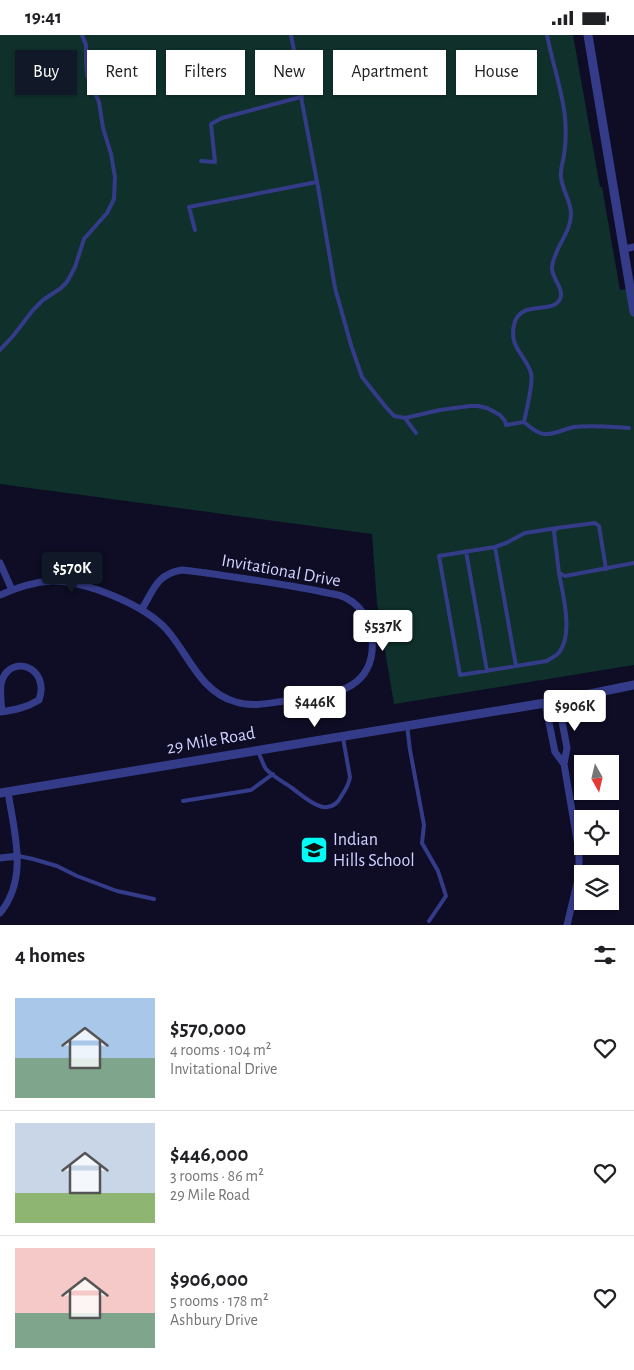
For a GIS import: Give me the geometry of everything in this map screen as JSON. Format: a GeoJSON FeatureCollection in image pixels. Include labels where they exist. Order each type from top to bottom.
{"type":"FeatureCollection","features":[{"type":"Feature","properties":{"kind":"street"},"geometry":{"type":"LineString","coordinates":[[588,35],[624,249],[631,271],[634,312]]}},
{"type":"Feature","properties":{"kind":"street"},"geometry":{"type":"LineString","coordinates":[[624,249],[634,247]]}},
{"type":"Feature","properties":{"kind":"street"},"geometry":{"type":"LineString","coordinates":[[0,563],[12,590]]}},
{"type":"Feature","properties":{"kind":"street","name":"Invitational Drive"},"geometry":{"type":"LineString","coordinates":[[0,595],[23,586],[49,581],[64,581],[97,589],[142,609],[167,629],[202,679],[212,689],[223,697],[247,705],[324,695],[345,690],[358,681],[371,661],[372,645],[368,623],[358,605],[345,597],[307,589],[182,570],[167,574],[160,579],[142,609]]}},
{"type":"Feature","properties":{"kind":"street"},"geometry":{"type":"LineString","coordinates":[[20,665],[36,672],[42,692],[39,700],[22,708],[1,712],[0,684],[4,676],[12,668],[20,665]]}},
{"type":"Feature","properties":{"kind":"street","name":"29 Mile Road"},"geometry":{"type":"LineString","coordinates":[[4,792],[545,703],[634,685]]}},
{"type":"Feature","properties":{"kind":"street"},"geometry":{"type":"LineString","coordinates":[[558,700],[567,748],[564,763],[579,852],[578,875],[567,925]]}},
{"type":"Feature","properties":{"kind":"street"},"geometry":{"type":"LineString","coordinates":[[545,703],[555,752],[564,763]]}},
{"type":"Feature","properties":{"kind":"street"},"geometry":{"type":"LineString","coordinates":[[0,913],[9,902],[18,873],[18,856],[4,792]]}},
{"type":"Feature","properties":{"kind":"street"},"geometry":{"type":"LineString","coordinates":[[0,857],[18,856]]}},
{"type":"Feature","properties":{"kind":"lane"},"geometry":{"type":"LineString","coordinates":[[0,350],[33,310],[67,281],[75,267],[84,239],[107,213],[114,199],[115,177],[111,153],[103,128],[99,102],[88,76],[86,45],[82,35]]}},
{"type":"Feature","properties":{"kind":"lane"},"geometry":{"type":"LineString","coordinates":[[291,35],[334,288],[359,369],[366,384],[385,407],[394,416],[405,418],[440,410],[478,406],[487,408],[500,415],[506,425],[524,422],[536,431],[544,434],[574,427],[629,428]]}},
{"type":"Feature","properties":{"kind":"lane"},"geometry":{"type":"LineString","coordinates":[[524,422],[532,379],[529,369],[514,345],[513,327],[517,316],[522,312],[553,305],[561,297],[552,267],[558,249],[570,225],[572,215],[561,179],[565,146],[564,115],[547,35]]}},
{"type":"Feature","properties":{"kind":"lane"},"geometry":{"type":"LineString","coordinates":[[201,161],[215,161],[210,123],[222,118],[302,97]]}},
{"type":"Feature","properties":{"kind":"lane"},"geometry":{"type":"LineString","coordinates":[[195,230],[189,207],[317,182]]}},
{"type":"Feature","properties":{"kind":"lane"},"geometry":{"type":"LineString","coordinates":[[405,418],[416,433]]}},
{"type":"Feature","properties":{"kind":"lane"},"geometry":{"type":"LineString","coordinates":[[556,528],[554,532],[567,628],[565,642],[559,653],[547,661],[460,675],[439,555],[495,547],[525,533],[556,528],[595,523],[599,526],[606,569]]}},
{"type":"Feature","properties":{"kind":"lane"},"geometry":{"type":"LineString","coordinates":[[495,547],[516,666]]}},
{"type":"Feature","properties":{"kind":"lane"},"geometry":{"type":"LineString","coordinates":[[466,551],[487,671]]}},
{"type":"Feature","properties":{"kind":"lane"},"geometry":{"type":"LineString","coordinates":[[559,573],[565,576],[634,563]]}},
{"type":"Feature","properties":{"kind":"lane"},"geometry":{"type":"LineString","coordinates":[[407,725],[424,825],[422,843],[438,871],[446,896],[429,921]]}},
{"type":"Feature","properties":{"kind":"lane"},"geometry":{"type":"LineString","coordinates":[[257,750],[266,769],[307,799],[323,808],[334,806],[341,799],[349,783],[350,777],[342,736]]}},
{"type":"Feature","properties":{"kind":"lane"},"geometry":{"type":"LineString","coordinates":[[183,801],[251,789],[273,774]]}},
{"type":"Feature","properties":{"kind":"lane"},"geometry":{"type":"LineString","coordinates":[[18,856],[56,866],[105,887],[154,899]]}},
{"type":"Feature","properties":{"kind":"green space"},"geometry":{"type":"Polygon","coordinates":[[[0,35],[573,35],[620,290],[634,288],[634,665],[394,704],[377,603],[372,534],[0,484],[0,35]]]}},
{"type":"Feature","properties":{"kind":"place","name":"Indian Hills School"},"geometry":{"type":"Point","coordinates":[314,850]}}]}
